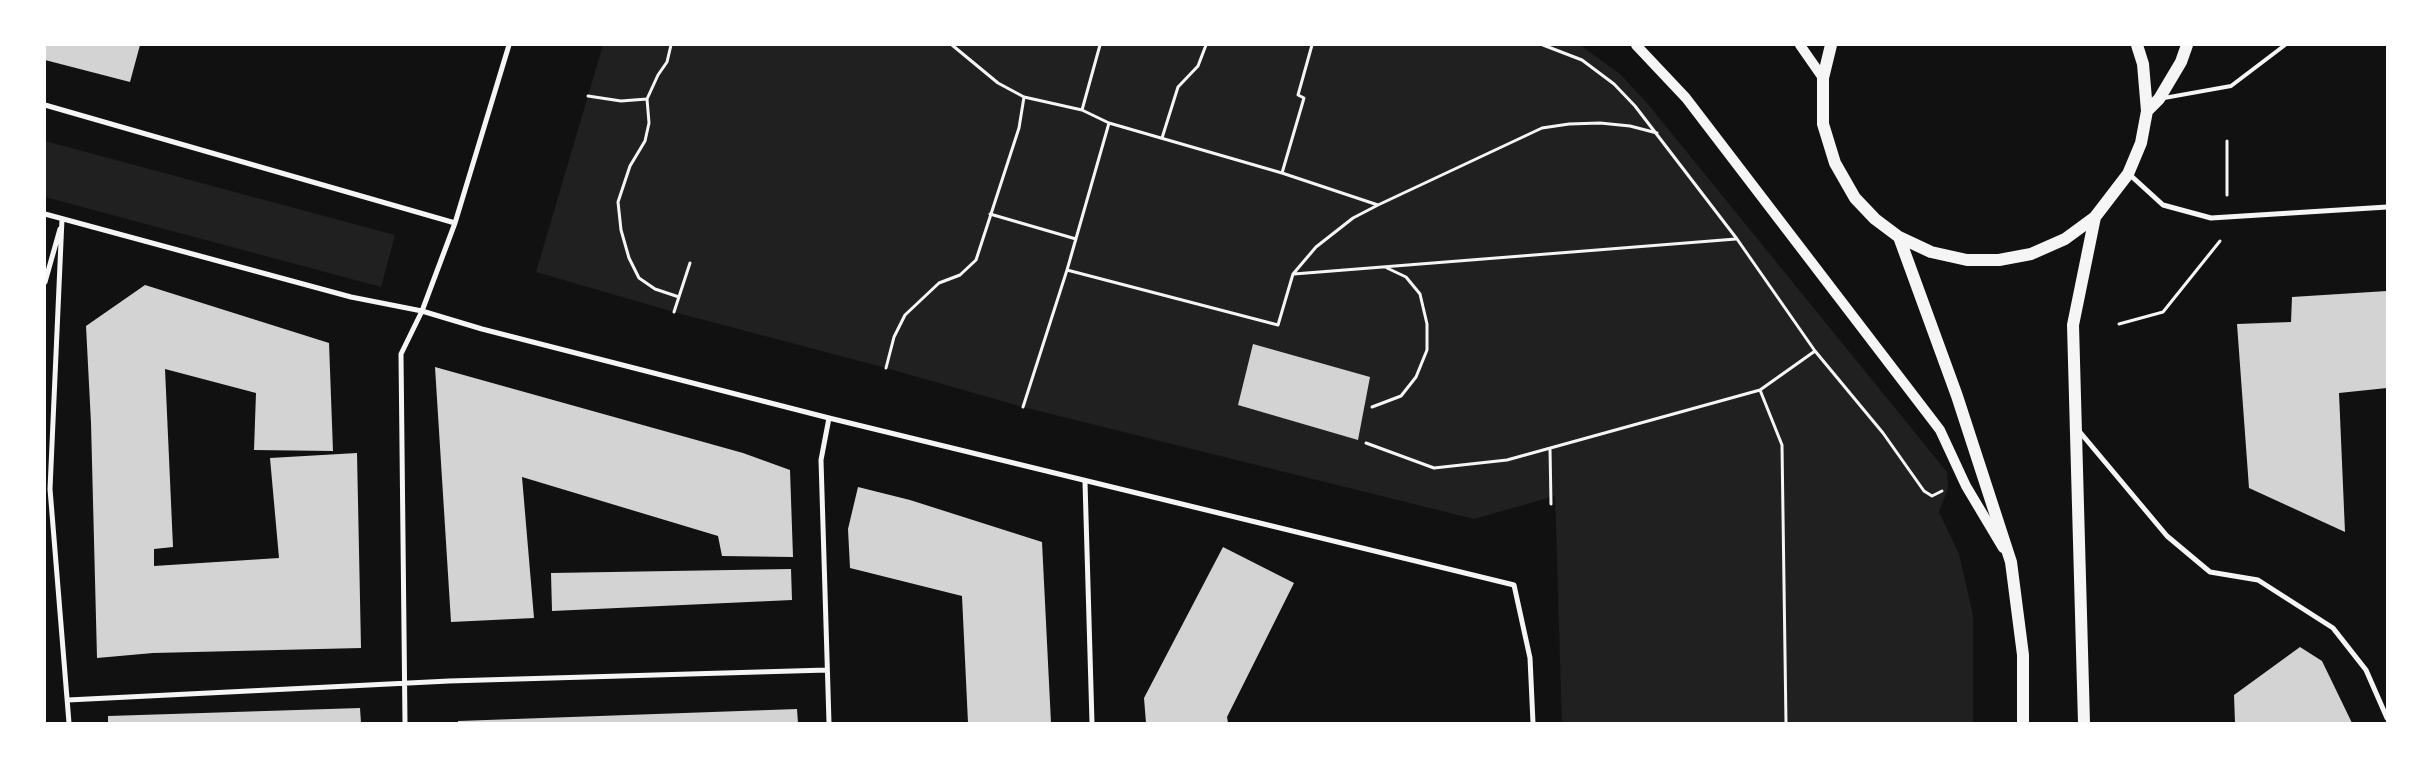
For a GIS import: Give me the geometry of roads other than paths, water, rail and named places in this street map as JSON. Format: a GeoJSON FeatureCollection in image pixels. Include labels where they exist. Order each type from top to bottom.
{"type":"FeatureCollection","features":[{"type":"Feature","properties":{"kind":"main road"},"geometry":{"type":"LineString","coordinates":[[1636,45],[1686,98],[1940,430],[1966,486],[2011,562]]}},
{"type":"Feature","properties":{"kind":"main road"},"geometry":{"type":"LineString","coordinates":[[1800,45],[1822,78]]}},
{"type":"Feature","properties":{"kind":"main road"},"geometry":{"type":"LineString","coordinates":[[1830,45],[1822,78],[1823,124],[1834,163],[1855,198],[1875,219],[1899,237],[1940,254],[1966,260],[1999,260],[2031,254],[2065,239],[2095,217],[2128,174],[2141,143],[2146,111],[2143,64],[2137,45]]}},
{"type":"Feature","properties":{"kind":"main road"},"geometry":{"type":"LineString","coordinates":[[2146,111],[2159,99],[2181,62],[2187,45]]}},
{"type":"Feature","properties":{"kind":"main road"},"geometry":{"type":"LineString","coordinates":[[2084,723],[2073,325],[2095,217]]}},
{"type":"Feature","properties":{"kind":"main road"},"geometry":{"type":"LineString","coordinates":[[1899,237],[1957,396],[2011,562],[2022,655],[2023,723]]}},
{"type":"Feature","properties":{"kind":"street"},"geometry":{"type":"LineString","coordinates":[[405,723],[403,683],[401,354],[422,311],[455,224],[509,45]]}},
{"type":"Feature","properties":{"kind":"street"},"geometry":{"type":"LineString","coordinates":[[45,105],[455,224]]}},
{"type":"Feature","properties":{"kind":"street"},"geometry":{"type":"LineString","coordinates":[[2128,174],[2163,205],[2210,218],[2387,207]]}},
{"type":"Feature","properties":{"kind":"street"},"geometry":{"type":"LineString","coordinates":[[45,214],[351,297],[422,311],[482,329],[829,418],[1085,482],[1514,585],[1530,658],[1533,723]]}},
{"type":"Feature","properties":{"kind":"street"},"geometry":{"type":"LineString","coordinates":[[45,282],[62,219]]}},
{"type":"Feature","properties":{"kind":"street"},"geometry":{"type":"LineString","coordinates":[[62,219],[47,490],[69,723]]}},
{"type":"Feature","properties":{"kind":"street"},"geometry":{"type":"LineString","coordinates":[[829,418],[821,460],[829,723]]}},
{"type":"Feature","properties":{"kind":"street"},"geometry":{"type":"LineString","coordinates":[[2075,427],[2166,536],[2210,572],[2258,580],[2333,628],[2366,670],[2387,718]]}},
{"type":"Feature","properties":{"kind":"street"},"geometry":{"type":"LineString","coordinates":[[1085,482],[1092,723]]}},
{"type":"Feature","properties":{"kind":"street"},"geometry":{"type":"LineString","coordinates":[[68,700],[403,683],[827,670]]}},
{"type":"Feature","properties":{"kind":"lane"},"geometry":{"type":"LineString","coordinates":[[2159,99],[2231,86],[2286,45]]}}]}
